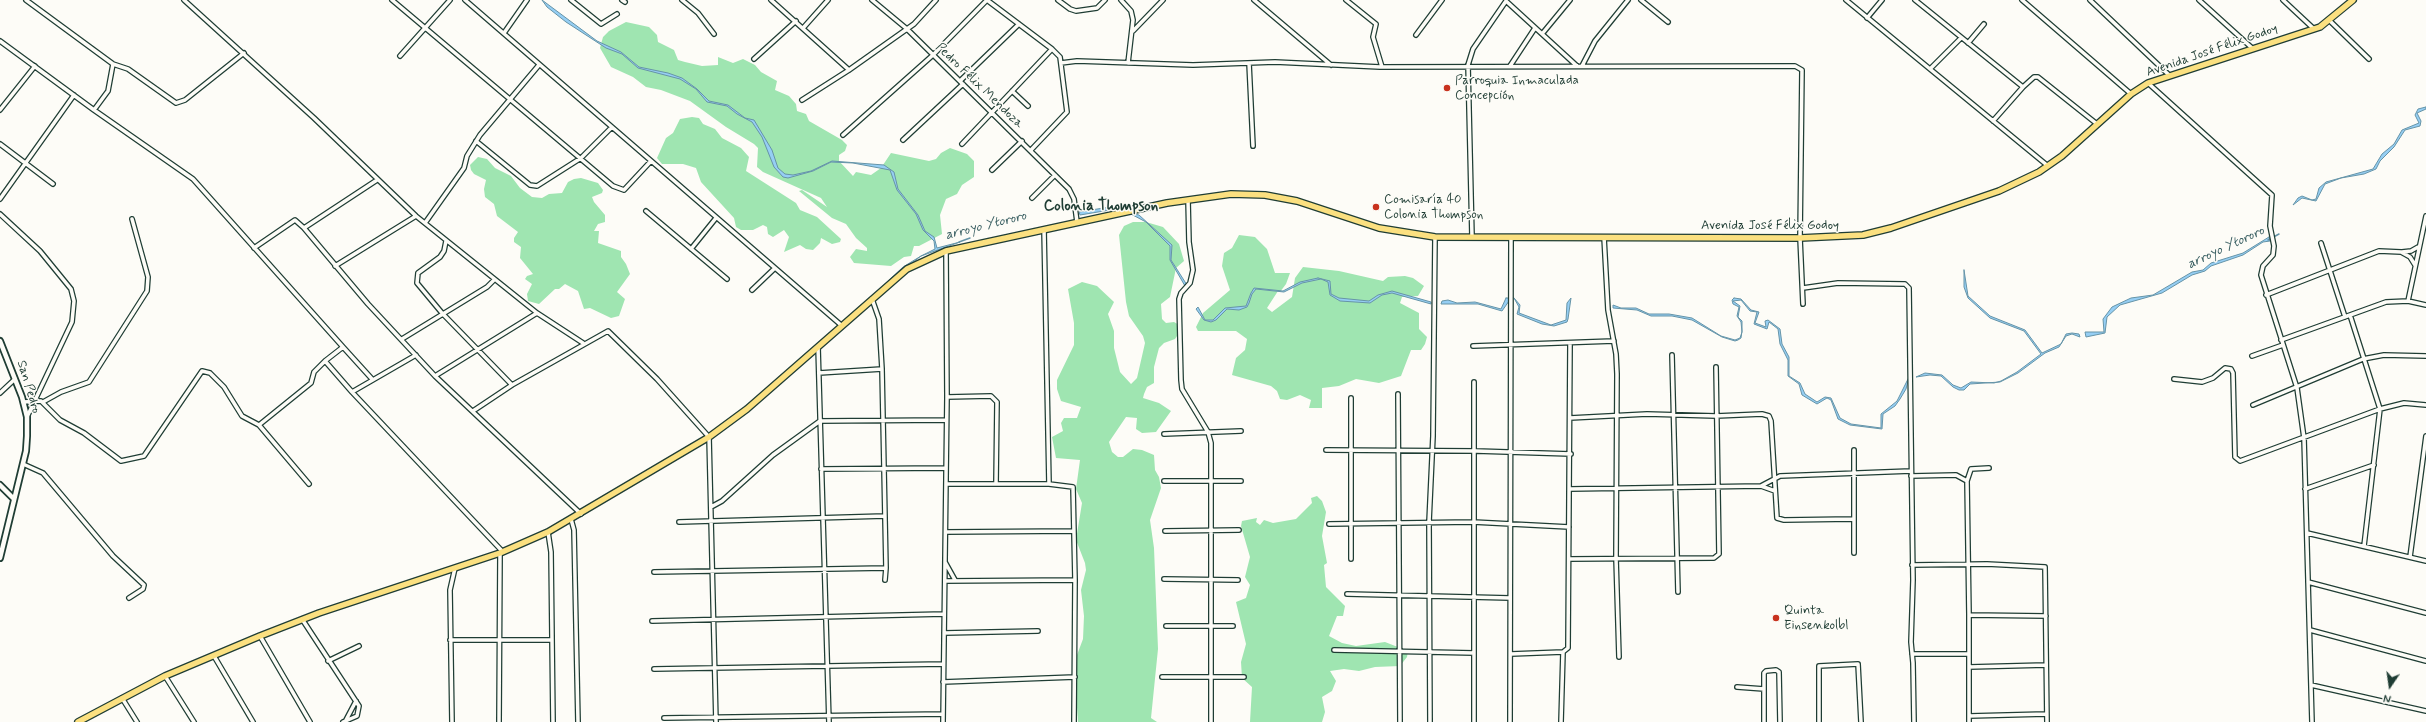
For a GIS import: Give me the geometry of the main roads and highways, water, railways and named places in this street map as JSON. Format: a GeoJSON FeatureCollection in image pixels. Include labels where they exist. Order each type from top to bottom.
{"type":"FeatureCollection","features":[{"type":"Feature","properties":{"kind":"main road","name":"Avenida José Félix Godoy"},"geometry":{"type":"LineString","coordinates":[[79,722],[165,676],[260,636],[302,619],[502,552],[548,532],[581,514],[709,437],[747,409],[841,325],[907,269],[946,251],[1132,210],[1231,194],[1265,195],[1298,201],[1379,228],[1435,237],[1838,238],[1891,228],[1999,191],[2039,172],[2048,166],[2130,94],[2148,83],[2314,29],[2329,20],[2351,1]]}},
{"type":"Feature","properties":{"kind":"water"},"geometry":{"type":"Polygon","coordinates":[[[542,0],[597,41],[621,52],[639,67],[668,73],[682,78],[697,89],[709,101],[728,105],[745,118],[754,120],[772,150],[778,168],[785,174],[793,175],[811,171],[832,161],[884,165],[894,172],[898,189],[918,215],[925,231],[934,237],[937,248],[960,242],[921,256],[935,249],[934,241],[923,230],[916,214],[897,190],[890,170],[853,163],[831,162],[813,171],[788,178],[783,177],[774,167],[762,137],[752,122],[737,114],[727,106],[707,102],[696,89],[680,79],[638,68],[622,54],[606,48],[566,22],[547,7],[542,0]]]}},
{"type":"Feature","properties":{"kind":"water"},"geometry":{"type":"Polygon","coordinates":[[[2426,107],[2426,109],[2417,113],[2421,121],[2420,126],[2405,130],[2394,147],[2380,161],[2376,169],[2364,174],[2341,178],[2325,184],[2316,201],[2302,198],[2293,205],[2298,198],[2302,196],[2312,200],[2316,199],[2319,188],[2326,182],[2373,169],[2382,154],[2394,144],[2402,130],[2419,123],[2415,115],[2418,109],[2426,107]]]}},
{"type":"Feature","properties":{"kind":"water"},"geometry":{"type":"Polygon","coordinates":[[[1128,204],[1128,207],[1080,215],[1079,212],[1128,204]]]}},
{"type":"Feature","properties":{"kind":"water"},"geometry":{"type":"Polygon","coordinates":[[[1129,213],[1139,215],[1172,245],[1171,260],[1187,285],[1185,286],[1170,260],[1170,246],[1146,222],[1129,213]]]}},
{"type":"Feature","properties":{"kind":"water"},"geometry":{"type":"Polygon","coordinates":[[[2269,237],[2270,241],[2263,242],[2243,255],[2211,266],[2205,271],[2192,275],[2162,293],[2120,305],[2107,317],[2105,333],[2086,337],[2085,332],[2104,332],[2103,319],[2112,307],[2131,298],[2153,295],[2192,272],[2203,270],[2211,263],[2243,253],[2269,237]]]}},
{"type":"Feature","properties":{"kind":"water"},"geometry":{"type":"Polygon","coordinates":[[[921,256],[886,283],[903,267],[921,256]]]}},
{"type":"Feature","properties":{"kind":"water"},"geometry":{"type":"Polygon","coordinates":[[[1964,270],[1968,296],[1990,316],[2025,330],[2042,353],[2061,344],[2059,347],[2045,353],[2018,373],[1997,382],[2017,372],[2041,354],[2024,331],[1990,318],[1968,298],[1964,287],[1964,270]]]}},
{"type":"Feature","properties":{"kind":"water"},"geometry":{"type":"Polygon","coordinates":[[[1318,278],[1330,281],[1331,294],[1339,298],[1369,301],[1378,295],[1392,291],[1431,302],[1431,304],[1392,293],[1382,295],[1370,303],[1340,301],[1330,295],[1328,282],[1321,279],[1302,283],[1284,292],[1256,289],[1252,294],[1247,307],[1239,310],[1227,309],[1216,320],[1211,322],[1204,320],[1196,309],[1198,307],[1205,320],[1213,320],[1225,308],[1246,306],[1254,288],[1283,291],[1300,282],[1318,278]]]}},
{"type":"Feature","properties":{"kind":"water"},"geometry":{"type":"Polygon","coordinates":[[[1506,298],[1509,298],[1509,301],[1502,311],[1478,304],[1441,304],[1442,301],[1448,300],[1457,303],[1475,302],[1501,309],[1506,298]]]}},
{"type":"Feature","properties":{"kind":"water"},"geometry":{"type":"Polygon","coordinates":[[[1514,298],[1520,305],[1519,313],[1551,325],[1566,320],[1567,303],[1571,298],[1567,322],[1554,326],[1542,324],[1517,314],[1519,307],[1514,298]]]}},
{"type":"Feature","properties":{"kind":"water"},"geometry":{"type":"Polygon","coordinates":[[[1734,298],[1741,299],[1751,310],[1759,312],[1755,323],[1766,327],[1765,321],[1768,320],[1780,329],[1782,344],[1789,357],[1789,376],[1800,383],[1805,394],[1817,402],[1825,397],[1831,398],[1840,418],[1851,424],[1881,428],[1881,414],[1897,401],[1909,377],[1906,389],[1900,399],[1895,406],[1883,414],[1882,429],[1850,425],[1838,419],[1831,400],[1827,398],[1817,404],[1802,395],[1799,384],[1788,376],[1788,360],[1780,344],[1778,329],[1769,322],[1767,329],[1754,324],[1757,312],[1750,311],[1741,300],[1733,301],[1740,306],[1738,317],[1742,321],[1742,331],[1741,322],[1737,316],[1739,307],[1733,304],[1732,300],[1734,298]]]}},
{"type":"Feature","properties":{"kind":"water"},"geometry":{"type":"Polygon","coordinates":[[[1613,305],[1621,308],[1636,308],[1649,314],[1669,314],[1692,318],[1721,336],[1735,340],[1740,338],[1742,333],[1741,338],[1735,341],[1722,337],[1692,320],[1672,316],[1651,316],[1637,310],[1613,308],[1613,305]]]}},
{"type":"Feature","properties":{"kind":"water"},"geometry":{"type":"Polygon","coordinates":[[[2072,333],[2079,334],[2080,337],[2072,334],[2066,336],[2061,343],[2066,334],[2072,333]]]}},
{"type":"Feature","properties":{"kind":"water"},"geometry":{"type":"Polygon","coordinates":[[[1925,373],[1942,375],[1953,385],[1961,388],[1971,382],[1989,383],[1970,384],[1964,390],[1959,390],[1953,387],[1941,376],[1930,375],[1916,377],[1925,373]]]}},
{"type":"Feature","properties":{"kind":"waterway","name":"arroyo Ytororo"},"geometry":{"type":"LineString","coordinates":[[2268,240],[2279,234]]}},
{"type":"Feature","properties":{"kind":"waterway","name":"arroyo Ytororo"},"geometry":{"type":"LineString","coordinates":[[959,242],[970,238]]}},
{"type":"Feature","properties":{"kind":"place","name":"Parroquia Inmaculada Concepción"},"geometry":{"type":"Point","coordinates":[1447,88]}},
{"type":"Feature","properties":{"kind":"place","name":"Comisaría 40 Colonia Thompson"},"geometry":{"type":"Point","coordinates":[1376,207]}},
{"type":"Feature","properties":{"kind":"place","name":"Quinta Einsenkolbl"},"geometry":{"type":"Point","coordinates":[1776,618]}},
{"type":"Feature","properties":{"kind":"district","name":"Colonia Thompson"},"geometry":{"type":"Point","coordinates":[1101,207]}}]}
